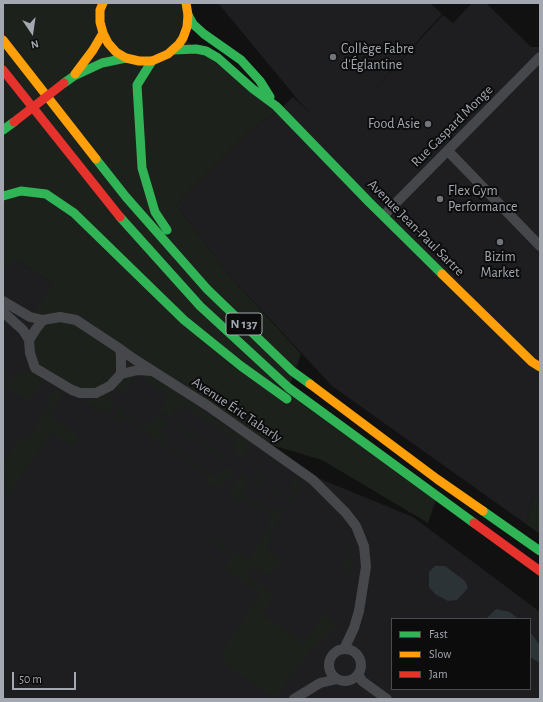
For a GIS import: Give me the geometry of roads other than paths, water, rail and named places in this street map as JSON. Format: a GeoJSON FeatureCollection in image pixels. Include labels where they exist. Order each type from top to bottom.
{"type":"FeatureCollection","features":[{"type":"Feature","properties":{"kind":"main road"},"geometry":{"type":"LineString","coordinates":[[103,3],[100,10],[100,22],[103,33],[112,47],[126,58],[138,61],[152,61],[174,50],[183,38],[187,27],[188,15],[186,3]]}},
{"type":"Feature","properties":{"kind":"main road","name":"Avenue Jean-Paul Sartre"},"geometry":{"type":"LineString","coordinates":[[188,15],[193,24],[204,34],[232,52],[241,60],[260,81],[276,106]]}},
{"type":"Feature","properties":{"kind":"main road"},"geometry":{"type":"LineString","coordinates":[[74,76],[93,50],[103,33]]}},
{"type":"Feature","properties":{"kind":"main road","name":"N 137"},"geometry":{"type":"LineString","coordinates":[[3,40],[126,198],[207,289],[292,371],[437,479],[540,550]]}},
{"type":"Feature","properties":{"kind":"main road","name":"Avenue Jean-Paul Sartre"},"geometry":{"type":"LineString","coordinates":[[174,50],[196,49],[212,54],[276,106],[369,202],[384,215],[532,362],[540,367]]}},
{"type":"Feature","properties":{"kind":"main road"},"geometry":{"type":"LineString","coordinates":[[3,130],[74,76],[102,63],[126,58]]}},
{"type":"Feature","properties":{"kind":"main road"},"geometry":{"type":"LineString","coordinates":[[152,61],[137,85],[142,168],[155,212],[207,289]]}},
{"type":"Feature","properties":{"kind":"main road","name":"N 137"},"geometry":{"type":"LineString","coordinates":[[3,70],[118,215],[200,306],[289,388],[540,571]]}},
{"type":"Feature","properties":{"kind":"main road"},"geometry":{"type":"LineString","coordinates":[[3,196],[21,191],[46,194],[74,212],[184,320],[241,366],[294,405]]}},
{"type":"Feature","properties":{"kind":"main road"},"geometry":{"type":"LineString","coordinates":[[532,362],[540,374]]}},
{"type":"Feature","properties":{"kind":"main road"},"geometry":{"type":"LineString","coordinates":[[351,444],[409,484],[437,497]]}},
{"type":"Feature","properties":{"kind":"street","name":"Rue Gaspard Monge"},"geometry":{"type":"LineString","coordinates":[[384,215],[540,57]]}},
{"type":"Feature","properties":{"kind":"street"},"geometry":{"type":"LineString","coordinates":[[448,151],[540,246]]}},
{"type":"Feature","properties":{"kind":"street"},"geometry":{"type":"LineString","coordinates":[[3,301],[30,317],[43,320],[29,340]]}},
{"type":"Feature","properties":{"kind":"street"},"geometry":{"type":"LineString","coordinates":[[3,312],[23,330],[29,340],[30,353],[35,368],[66,387],[80,393],[96,393],[110,386],[120,374],[120,349]]}},
{"type":"Feature","properties":{"kind":"street","name":"Avenue Éric Tabarly"},"geometry":{"type":"LineString","coordinates":[[43,320],[60,317],[76,320],[208,406],[302,471],[313,480],[346,514],[356,526],[364,546],[366,567],[359,611],[354,628],[344,649]]}},
{"type":"Feature","properties":{"kind":"street"},"geometry":{"type":"LineString","coordinates":[[120,374],[138,370],[154,371]]}},
{"type":"Feature","properties":{"kind":"street","name":"Avenue Éric Tabarly"},"geometry":{"type":"LineString","coordinates":[[354,628],[355,653]]}},
{"type":"Feature","properties":{"kind":"street"},"geometry":{"type":"LineString","coordinates":[[294,699],[320,683],[336,679],[346,681],[355,678],[360,670],[360,661],[355,653],[344,649],[334,653],[329,662],[329,667],[330,672],[336,679]]}},
{"type":"Feature","properties":{"kind":"street"},"geometry":{"type":"LineString","coordinates":[[320,683],[329,667]]}},
{"type":"Feature","properties":{"kind":"street"},"geometry":{"type":"LineString","coordinates":[[358,674],[362,681],[387,699]]}},
{"type":"Feature","properties":{"kind":"place","name":"Collège Fabre d'Églantine"},"geometry":{"type":"Point","coordinates":[333,57]}},
{"type":"Feature","properties":{"kind":"place","name":"Food Asie"},"geometry":{"type":"Point","coordinates":[428,124]}},
{"type":"Feature","properties":{"kind":"place","name":"Flex Gym Performance"},"geometry":{"type":"Point","coordinates":[440,199]}},
{"type":"Feature","properties":{"kind":"place","name":"Bizim Market"},"geometry":{"type":"Point","coordinates":[500,242]}}]}
